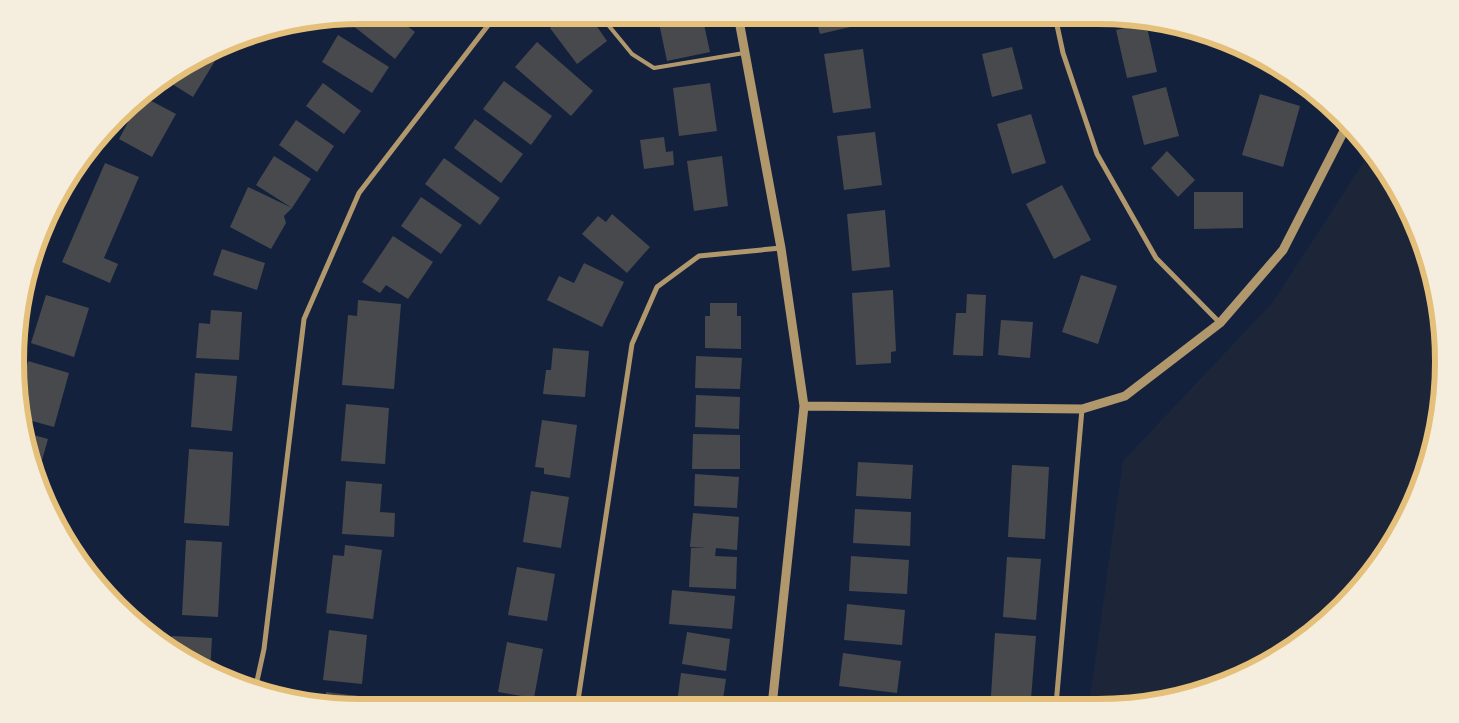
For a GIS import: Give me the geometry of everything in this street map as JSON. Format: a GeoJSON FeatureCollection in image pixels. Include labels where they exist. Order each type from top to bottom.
{"type":"FeatureCollection","features":[{"type":"Feature","properties":{"kind":"street"},"geometry":{"type":"LineString","coordinates":[[257,682],[264,649],[304,319],[359,193],[489,24]]}},
{"type":"Feature","properties":{"kind":"street"},"geometry":{"type":"LineString","coordinates":[[740,24],[781,248],[804,406],[773,699]]}},
{"type":"Feature","properties":{"kind":"street"},"geometry":{"type":"LineString","coordinates":[[1057,24],[1063,52],[1097,154],[1156,258],[1220,323]]}},
{"type":"Feature","properties":{"kind":"street"},"geometry":{"type":"LineString","coordinates":[[804,406],[1082,409],[1124,396],[1220,323],[1283,250],[1344,132]]}},
{"type":"Feature","properties":{"kind":"street"},"geometry":{"type":"LineString","coordinates":[[578,699],[632,344],[657,287],[699,256],[781,248]]}},
{"type":"Feature","properties":{"kind":"street"},"geometry":{"type":"LineString","coordinates":[[1057,699],[1082,409]]}},
{"type":"Feature","properties":{"kind":"lane"},"geometry":{"type":"LineString","coordinates":[[607,24],[632,54],[654,68],[745,53]]}},
{"type":"Feature","properties":{"kind":"shaded area"},"geometry":{"type":"Polygon","coordinates":[[[1366,158],[1390,193],[1410,232],[1424,274],[1435,339],[1435,384],[1429,427],[1410,491],[1378,549],[1351,584],[1320,615],[1285,642],[1227,674],[1185,688],[1120,699],[1090,699],[1123,461],[1273,302],[1366,158]]]}},
{"type":"Feature","properties":{"kind":"building"},"geometry":{"type":"Polygon","coordinates":[[[351,24],[405,24],[415,32],[395,59],[351,24]]]}},
{"type":"Feature","properties":{"kind":"building"},"geometry":{"type":"Polygon","coordinates":[[[555,24],[595,24],[607,41],[577,64],[550,28],[555,24]]]}},
{"type":"Feature","properties":{"kind":"building"},"geometry":{"type":"Polygon","coordinates":[[[659,24],[704,24],[710,52],[667,61],[659,24]]]}},
{"type":"Feature","properties":{"kind":"building"},"geometry":{"type":"Polygon","coordinates":[[[817,24],[859,24],[859,25],[820,34],[817,24]]]}},
{"type":"Feature","properties":{"kind":"building"},"geometry":{"type":"Polygon","coordinates":[[[1134,26],[1147,28],[1157,72],[1127,78],[1116,30],[1134,26]]]}},
{"type":"Feature","properties":{"kind":"building"},"geometry":{"type":"Polygon","coordinates":[[[338,35],[389,67],[372,93],[322,62],[338,35]]]}},
{"type":"Feature","properties":{"kind":"building"},"geometry":{"type":"Polygon","coordinates":[[[537,42],[593,91],[571,116],[515,67],[537,42]]]}},
{"type":"Feature","properties":{"kind":"building"},"geometry":{"type":"Polygon","coordinates":[[[1012,47],[1023,89],[992,97],[982,54],[1012,47]]]}},
{"type":"Feature","properties":{"kind":"building"},"geometry":{"type":"Polygon","coordinates":[[[863,49],[871,108],[833,113],[824,54],[863,49]]]}},
{"type":"Feature","properties":{"kind":"building"},"geometry":{"type":"Polygon","coordinates":[[[218,56],[193,97],[171,83],[218,56]]]}},
{"type":"Feature","properties":{"kind":"building"},"geometry":{"type":"Polygon","coordinates":[[[504,81],[552,116],[531,145],[483,109],[504,81]]]}},
{"type":"Feature","properties":{"kind":"building"},"geometry":{"type":"Polygon","coordinates":[[[323,83],[361,111],[344,134],[306,106],[323,83]]]}},
{"type":"Feature","properties":{"kind":"building"},"geometry":{"type":"Polygon","coordinates":[[[710,83],[717,131],[679,136],[673,88],[710,83]]]}},
{"type":"Feature","properties":{"kind":"building"},"geometry":{"type":"Polygon","coordinates":[[[1166,87],[1179,136],[1144,145],[1132,96],[1166,87]]]}},
{"type":"Feature","properties":{"kind":"building"},"geometry":{"type":"Polygon","coordinates":[[[1260,94],[1300,106],[1283,167],[1242,155],[1260,94]]]}},
{"type":"Feature","properties":{"kind":"building"},"geometry":{"type":"Polygon","coordinates":[[[149,100],[176,114],[152,157],[119,139],[132,114],[149,100]]]}},
{"type":"Feature","properties":{"kind":"building"},"geometry":{"type":"Polygon","coordinates":[[[1031,114],[1046,163],[1012,174],[997,124],[1031,114]]]}},
{"type":"Feature","properties":{"kind":"building"},"geometry":{"type":"Polygon","coordinates":[[[475,119],[523,154],[501,183],[454,148],[475,119]]]}},
{"type":"Feature","properties":{"kind":"building"},"geometry":{"type":"Polygon","coordinates":[[[296,120],[334,146],[317,172],[279,145],[296,120]]]}},
{"type":"Feature","properties":{"kind":"building"},"geometry":{"type":"Polygon","coordinates":[[[875,132],[882,185],[844,190],[837,136],[875,132]]]}},
{"type":"Feature","properties":{"kind":"building"},"geometry":{"type":"Polygon","coordinates":[[[664,137],[666,152],[673,151],[674,165],[644,169],[640,140],[664,137]]]}},
{"type":"Feature","properties":{"kind":"building"},"geometry":{"type":"Polygon","coordinates":[[[1167,151],[1195,180],[1178,197],[1151,168],[1167,151]]]}},
{"type":"Feature","properties":{"kind":"building"},"geometry":{"type":"Polygon","coordinates":[[[274,156],[311,179],[292,208],[256,185],[274,156]]]}},
{"type":"Feature","properties":{"kind":"building"},"geometry":{"type":"Polygon","coordinates":[[[722,156],[728,206],[694,211],[687,161],[722,156]]]}},
{"type":"Feature","properties":{"kind":"building"},"geometry":{"type":"Polygon","coordinates":[[[444,158],[500,198],[480,225],[425,184],[444,158]]]}},
{"type":"Feature","properties":{"kind":"building"},"geometry":{"type":"Polygon","coordinates":[[[105,163],[139,177],[104,258],[118,264],[110,283],[62,262],[105,163]]]}},
{"type":"Feature","properties":{"kind":"building"},"geometry":{"type":"Polygon","coordinates":[[[1062,185],[1091,240],[1054,259],[1026,204],[1062,185]]]}},
{"type":"Feature","properties":{"kind":"building"},"geometry":{"type":"Polygon","coordinates":[[[248,187],[292,208],[284,216],[286,223],[271,249],[230,227],[248,187]]]}},
{"type":"Feature","properties":{"kind":"building"},"geometry":{"type":"Polygon","coordinates":[[[1194,192],[1243,192],[1243,228],[1194,229],[1194,192]]]}},
{"type":"Feature","properties":{"kind":"building"},"geometry":{"type":"Polygon","coordinates":[[[421,197],[462,225],[441,254],[401,226],[421,197]]]}},
{"type":"Feature","properties":{"kind":"building"},"geometry":{"type":"Polygon","coordinates":[[[885,210],[890,267],[852,271],[847,214],[885,210]]]}},
{"type":"Feature","properties":{"kind":"building"},"geometry":{"type":"Polygon","coordinates":[[[612,214],[650,247],[627,273],[582,234],[598,216],[606,222],[612,214]]]}},
{"type":"Feature","properties":{"kind":"building"},"geometry":{"type":"Polygon","coordinates":[[[393,236],[433,262],[408,299],[386,285],[380,293],[362,282],[393,236]]]}},
{"type":"Feature","properties":{"kind":"building"},"geometry":{"type":"Polygon","coordinates":[[[222,249],[265,263],[257,290],[213,275],[222,249]]]}},
{"type":"Feature","properties":{"kind":"building"},"geometry":{"type":"Polygon","coordinates":[[[584,263],[624,282],[602,327],[547,300],[559,276],[574,283],[584,263]]]}},
{"type":"Feature","properties":{"kind":"building"},"geometry":{"type":"Polygon","coordinates":[[[1081,275],[1117,286],[1098,344],[1062,332],[1081,275]]]}},
{"type":"Feature","properties":{"kind":"building"},"geometry":{"type":"Polygon","coordinates":[[[893,290],[896,351],[891,352],[891,363],[856,365],[852,293],[893,290]]]}},
{"type":"Feature","properties":{"kind":"building"},"geometry":{"type":"Polygon","coordinates":[[[967,294],[986,295],[983,356],[953,355],[956,313],[966,313],[967,294]]]}},
{"type":"Feature","properties":{"kind":"building"},"geometry":{"type":"Polygon","coordinates":[[[46,295],[89,308],[74,357],[31,343],[46,295]]]}},
{"type":"Feature","properties":{"kind":"building"},"geometry":{"type":"Polygon","coordinates":[[[358,300],[401,304],[394,389],[342,385],[348,315],[357,316],[358,300]]]}},
{"type":"Feature","properties":{"kind":"building"},"geometry":{"type":"Polygon","coordinates":[[[710,303],[737,303],[737,316],[741,316],[741,349],[705,348],[705,316],[710,316],[710,303]]]}},
{"type":"Feature","properties":{"kind":"building"},"geometry":{"type":"Polygon","coordinates":[[[211,310],[242,312],[239,360],[196,358],[199,323],[210,324],[211,310]]]}},
{"type":"Feature","properties":{"kind":"building"},"geometry":{"type":"Polygon","coordinates":[[[1001,320],[1033,322],[1030,358],[998,355],[1001,320]]]}},
{"type":"Feature","properties":{"kind":"building"},"geometry":{"type":"Polygon","coordinates":[[[553,348],[589,351],[585,397],[543,394],[546,370],[551,370],[553,348]]]}},
{"type":"Feature","properties":{"kind":"building"},"geometry":{"type":"Polygon","coordinates":[[[696,356],[742,358],[740,389],[695,388],[696,356]]]}},
{"type":"Feature","properties":{"kind":"building"},"geometry":{"type":"Polygon","coordinates":[[[28,361],[69,373],[54,427],[29,420],[24,375],[28,361]]]}},
{"type":"Feature","properties":{"kind":"building"},"geometry":{"type":"Polygon","coordinates":[[[195,373],[237,376],[232,431],[191,427],[195,373]]]}},
{"type":"Feature","properties":{"kind":"building"},"geometry":{"type":"Polygon","coordinates":[[[696,395],[740,397],[739,429],[695,427],[696,395]]]}},
{"type":"Feature","properties":{"kind":"building"},"geometry":{"type":"Polygon","coordinates":[[[346,404],[389,408],[385,464],[341,461],[346,404]]]}},
{"type":"Feature","properties":{"kind":"building"},"geometry":{"type":"Polygon","coordinates":[[[542,420],[577,425],[570,478],[544,474],[544,468],[535,467],[542,420]]]}},
{"type":"Feature","properties":{"kind":"building"},"geometry":{"type":"Polygon","coordinates":[[[693,434],[740,435],[740,469],[692,469],[693,434]]]}},
{"type":"Feature","properties":{"kind":"building"},"geometry":{"type":"Polygon","coordinates":[[[32,435],[48,439],[40,465],[32,435]]]}},
{"type":"Feature","properties":{"kind":"building"},"geometry":{"type":"Polygon","coordinates":[[[189,449],[233,452],[229,526],[184,523],[189,449]]]}},
{"type":"Feature","properties":{"kind":"building"},"geometry":{"type":"Polygon","coordinates":[[[858,462],[913,465],[911,499],[856,496],[858,462]]]}},
{"type":"Feature","properties":{"kind":"building"},"geometry":{"type":"Polygon","coordinates":[[[1012,465],[1049,467],[1045,539],[1008,537],[1012,465]]]}},
{"type":"Feature","properties":{"kind":"building"},"geometry":{"type":"Polygon","coordinates":[[[695,474],[739,477],[737,508],[694,506],[695,474]]]}},
{"type":"Feature","properties":{"kind":"building"},"geometry":{"type":"Polygon","coordinates":[[[346,481],[382,484],[380,512],[395,513],[394,537],[342,534],[346,481]]]}},
{"type":"Feature","properties":{"kind":"building"},"geometry":{"type":"Polygon","coordinates":[[[531,491],[569,497],[561,548],[523,542],[531,491]]]}},
{"type":"Feature","properties":{"kind":"building"},"geometry":{"type":"Polygon","coordinates":[[[855,509],[911,512],[910,546],[853,543],[855,509]]]}},
{"type":"Feature","properties":{"kind":"building"},"geometry":{"type":"Polygon","coordinates":[[[693,513],[739,517],[737,550],[716,548],[715,556],[737,557],[736,589],[689,587],[691,548],[707,548],[690,547],[693,513]]]}},
{"type":"Feature","properties":{"kind":"building"},"geometry":{"type":"Polygon","coordinates":[[[186,540],[222,542],[218,617],[182,615],[186,540]]]}},
{"type":"Feature","properties":{"kind":"building"},"geometry":{"type":"Polygon","coordinates":[[[345,545],[382,550],[373,619],[326,613],[333,555],[344,556],[345,545]]]}},
{"type":"Feature","properties":{"kind":"building"},"geometry":{"type":"Polygon","coordinates":[[[851,556],[909,560],[907,594],[849,591],[851,556]]]}},
{"type":"Feature","properties":{"kind":"building"},"geometry":{"type":"Polygon","coordinates":[[[1007,557],[1041,559],[1036,620],[1003,617],[1007,557]]]}},
{"type":"Feature","properties":{"kind":"building"},"geometry":{"type":"Polygon","coordinates":[[[517,567],[555,574],[547,621],[508,615],[517,567]]]}},
{"type":"Feature","properties":{"kind":"building"},"geometry":{"type":"Polygon","coordinates":[[[672,590],[735,596],[732,629],[669,624],[672,590]]]}},
{"type":"Feature","properties":{"kind":"building"},"geometry":{"type":"Polygon","coordinates":[[[847,604],[905,610],[902,645],[844,640],[847,604]]]}},
{"type":"Feature","properties":{"kind":"building"},"geometry":{"type":"Polygon","coordinates":[[[329,630],[367,635],[362,684],[323,680],[329,630]]]}},
{"type":"Feature","properties":{"kind":"building"},"geometry":{"type":"Polygon","coordinates":[[[687,632],[730,639],[726,671],[682,664],[687,632]]]}},
{"type":"Feature","properties":{"kind":"building"},"geometry":{"type":"Polygon","coordinates":[[[995,633],[1036,636],[1031,699],[991,696],[995,633]]]}},
{"type":"Feature","properties":{"kind":"building"},"geometry":{"type":"Polygon","coordinates":[[[172,636],[212,638],[211,663],[193,654],[172,641],[172,636]]]}},
{"type":"Feature","properties":{"kind":"building"},"geometry":{"type":"Polygon","coordinates":[[[507,642],[543,649],[534,698],[498,692],[507,642]]]}},
{"type":"Feature","properties":{"kind":"building"},"geometry":{"type":"Polygon","coordinates":[[[843,653],[901,661],[897,693],[839,686],[843,653]]]}},
{"type":"Feature","properties":{"kind":"building"},"geometry":{"type":"Polygon","coordinates":[[[681,673],[726,679],[723,699],[678,699],[681,673]]]}},
{"type":"Feature","properties":{"kind":"building"},"geometry":{"type":"Polygon","coordinates":[[[326,692],[357,696],[357,699],[326,697],[326,692]]]}}]}
